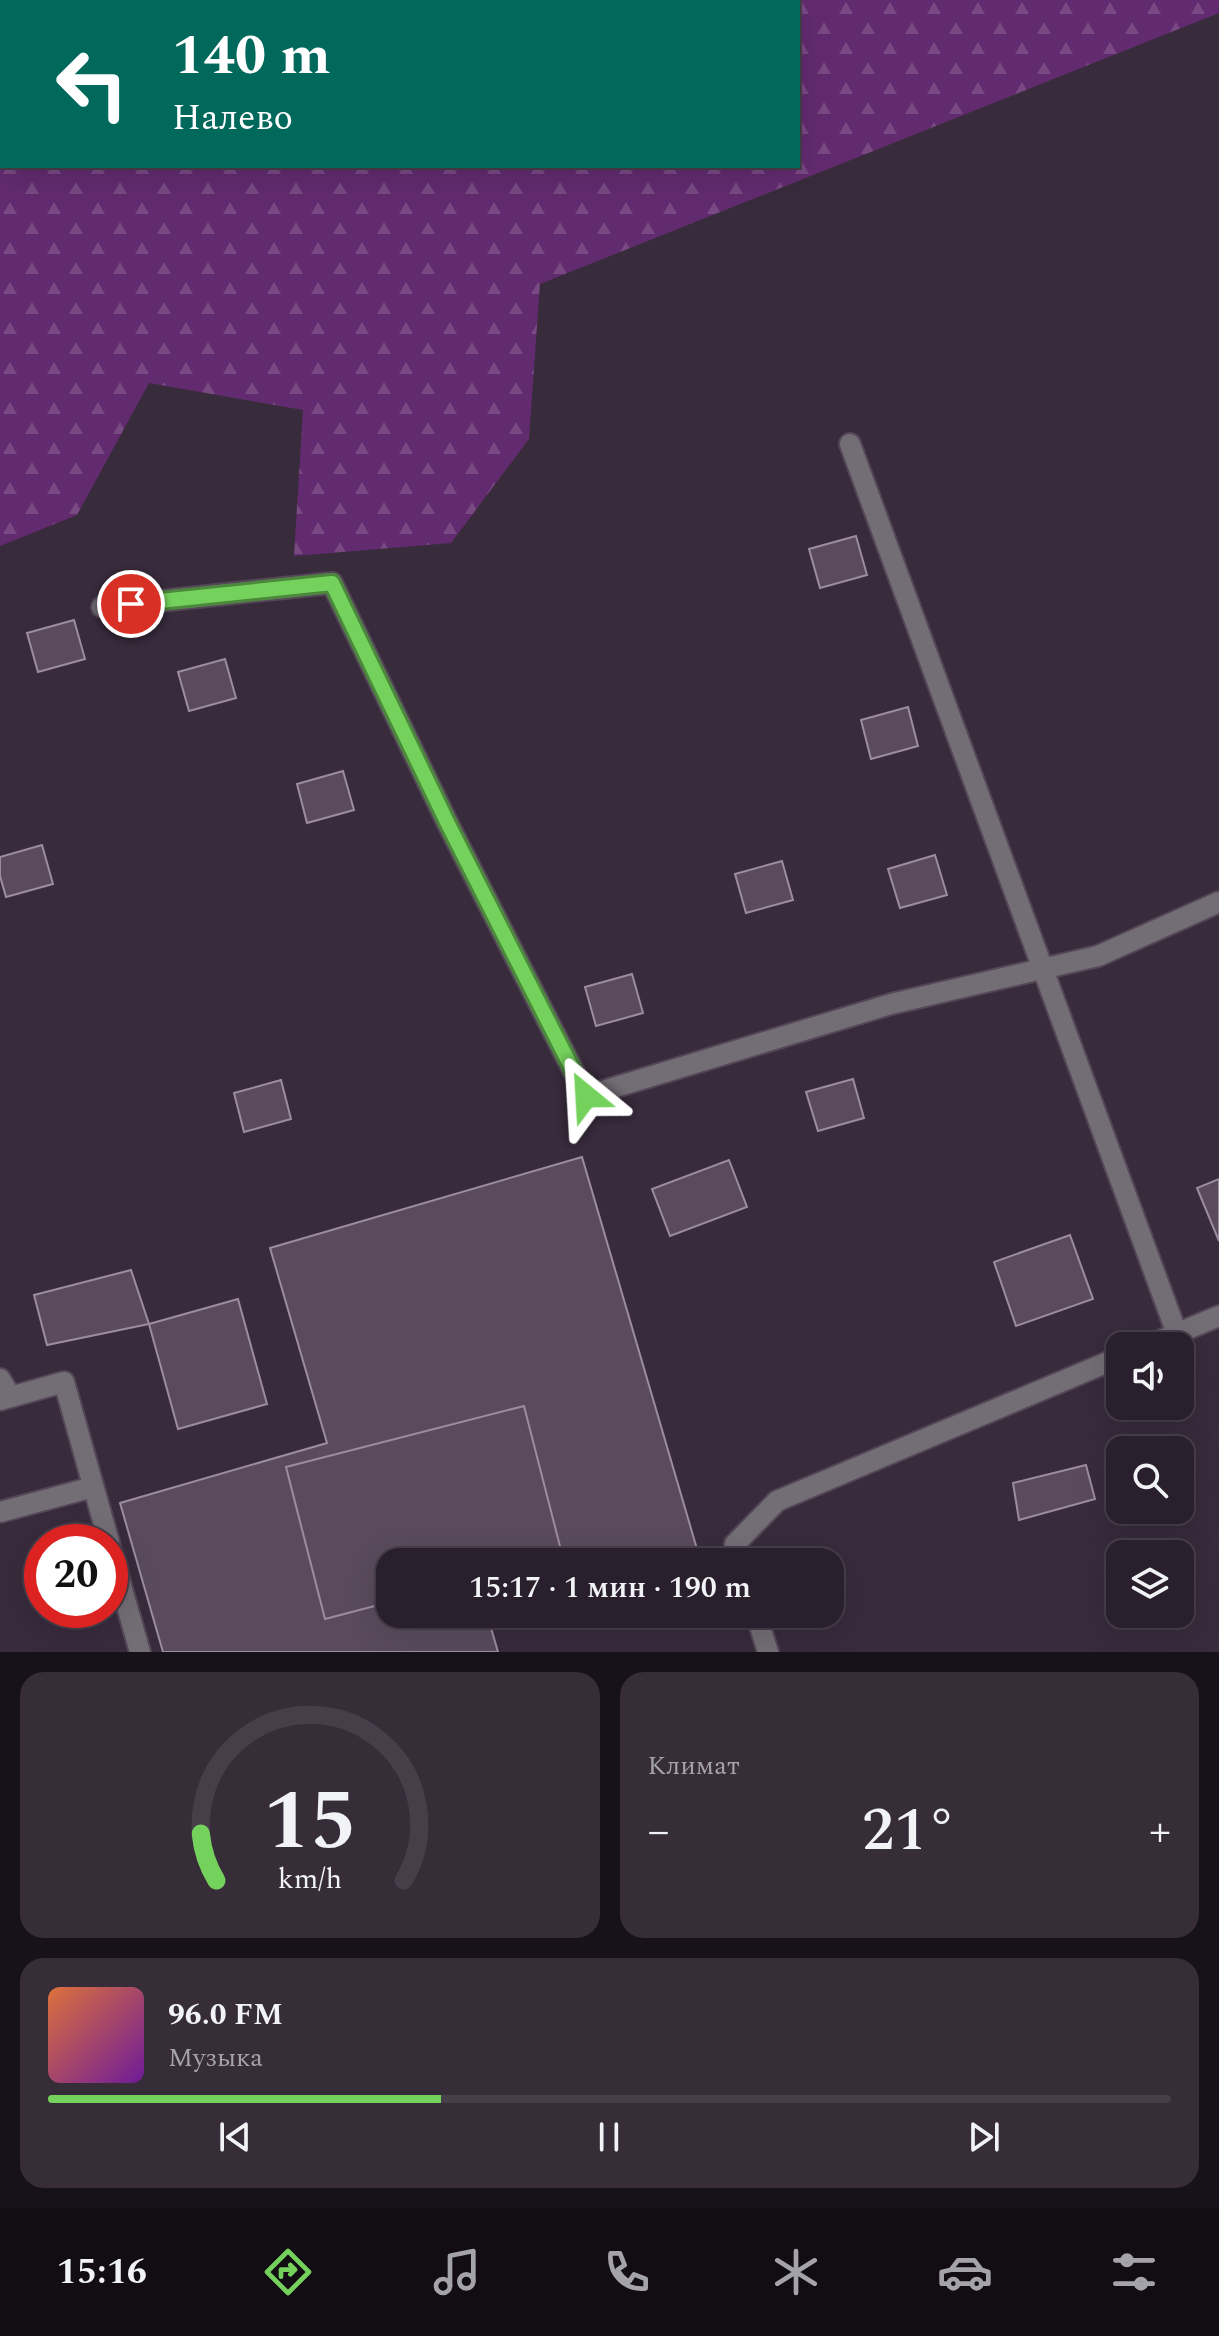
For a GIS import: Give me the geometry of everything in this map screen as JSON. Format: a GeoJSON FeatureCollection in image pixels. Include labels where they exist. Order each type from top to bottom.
{"type":"FeatureCollection","features":[{"type":"Feature","properties":{"kind":"street"},"geometry":{"type":"LineString","coordinates":[[850,444],[1176,1332]]}},
{"type":"Feature","properties":{"kind":"street"},"geometry":{"type":"LineString","coordinates":[[102,607],[332,583],[448,824],[586,1096],[891,1004],[1098,956],[1219,902]]}},
{"type":"Feature","properties":{"kind":"street"},"geometry":{"type":"LineString","coordinates":[[1182,1332],[1219,1316]]}},
{"type":"Feature","properties":{"kind":"street"},"geometry":{"type":"LineString","coordinates":[[736,1548],[735,1544],[777,1501],[1106,1363]]}},
{"type":"Feature","properties":{"kind":"street"},"geometry":{"type":"LineString","coordinates":[[0,1379],[6,1398],[64,1382],[103,1524]]}},
{"type":"Feature","properties":{"kind":"street"},"geometry":{"type":"LineString","coordinates":[[0,1512],[93,1487]]}},
{"type":"Feature","properties":{"kind":"street"},"geometry":{"type":"LineString","coordinates":[[128,1610],[140,1652]]}},
{"type":"Feature","properties":{"kind":"street"},"geometry":{"type":"LineString","coordinates":[[760,1628],[768,1652]]}},
{"type":"Feature","properties":{"kind":"green space"},"geometry":{"type":"Polygon","coordinates":[[[800,0],[1219,0],[1219,13],[540,284],[529,439],[451,543],[294,556],[303,410],[149,383],[77,515],[0,546],[0,168],[800,168],[800,0]]]}},
{"type":"Feature","properties":{"kind":"building"},"geometry":{"type":"Polygon","coordinates":[[[856,536],[867,575],[820,588],[809,549],[856,536]]]}},
{"type":"Feature","properties":{"kind":"building"},"geometry":{"type":"Polygon","coordinates":[[[74,620],[85,659],[38,672],[27,633],[74,620]]]}},
{"type":"Feature","properties":{"kind":"building"},"geometry":{"type":"Polygon","coordinates":[[[225,659],[236,698],[189,711],[178,672],[225,659]]]}},
{"type":"Feature","properties":{"kind":"building"},"geometry":{"type":"Polygon","coordinates":[[[908,707],[918,746],[871,759],[861,720],[908,707]]]}},
{"type":"Feature","properties":{"kind":"building"},"geometry":{"type":"Polygon","coordinates":[[[343,771],[354,810],[307,823],[297,784],[343,771]]]}},
{"type":"Feature","properties":{"kind":"building"},"geometry":{"type":"Polygon","coordinates":[[[42,845],[53,884],[6,897],[0,876],[0,857],[42,845]]]}},
{"type":"Feature","properties":{"kind":"building"},"geometry":{"type":"Polygon","coordinates":[[[935,855],[947,895],[900,908],[888,869],[935,855]]]}},
{"type":"Feature","properties":{"kind":"building"},"geometry":{"type":"Polygon","coordinates":[[[782,861],[793,900],[746,913],[735,874],[782,861]]]}},
{"type":"Feature","properties":{"kind":"building"},"geometry":{"type":"Polygon","coordinates":[[[632,974],[643,1013],[596,1026],[585,987],[632,974]]]}},
{"type":"Feature","properties":{"kind":"building"},"geometry":{"type":"Polygon","coordinates":[[[853,1079],[864,1118],[818,1131],[806,1092],[853,1079]]]}},
{"type":"Feature","properties":{"kind":"building"},"geometry":{"type":"Polygon","coordinates":[[[281,1080],[291,1119],[244,1132],[234,1093],[281,1080]]]}},
{"type":"Feature","properties":{"kind":"building"},"geometry":{"type":"Polygon","coordinates":[[[582,1157],[697,1548],[376,1548],[376,1628],[491,1628],[498,1652],[163,1652],[120,1503],[327,1443],[270,1248],[582,1157]]]}},
{"type":"Feature","properties":{"kind":"building"},"geometry":{"type":"Polygon","coordinates":[[[729,1160],[747,1207],[670,1236],[652,1189],[729,1160]]]}},
{"type":"Feature","properties":{"kind":"building"},"geometry":{"type":"Polygon","coordinates":[[[1219,1179],[1219,1241],[1197,1188],[1219,1179]]]}},
{"type":"Feature","properties":{"kind":"building"},"geometry":{"type":"Polygon","coordinates":[[[1070,1235],[1093,1299],[1016,1326],[994,1262],[1070,1235]]]}},
{"type":"Feature","properties":{"kind":"building"},"geometry":{"type":"Polygon","coordinates":[[[131,1270],[149,1324],[47,1345],[34,1295],[131,1270]]]}},
{"type":"Feature","properties":{"kind":"building"},"geometry":{"type":"Polygon","coordinates":[[[238,1299],[267,1404],[178,1429],[149,1324],[238,1299]]]}},
{"type":"Feature","properties":{"kind":"building"},"geometry":{"type":"Polygon","coordinates":[[[524,1406],[560,1548],[376,1548],[376,1606],[325,1619],[286,1467],[524,1406]]]}},
{"type":"Feature","properties":{"kind":"building"},"geometry":{"type":"Polygon","coordinates":[[[1086,1465],[1095,1499],[1019,1520],[1013,1483],[1086,1465]]]}},
{"type":"Feature","properties":{"kind":"route"},"geometry":{"type":"LineString","coordinates":[[131,604],[332,583],[448,824],[586,1096]]}}]}
